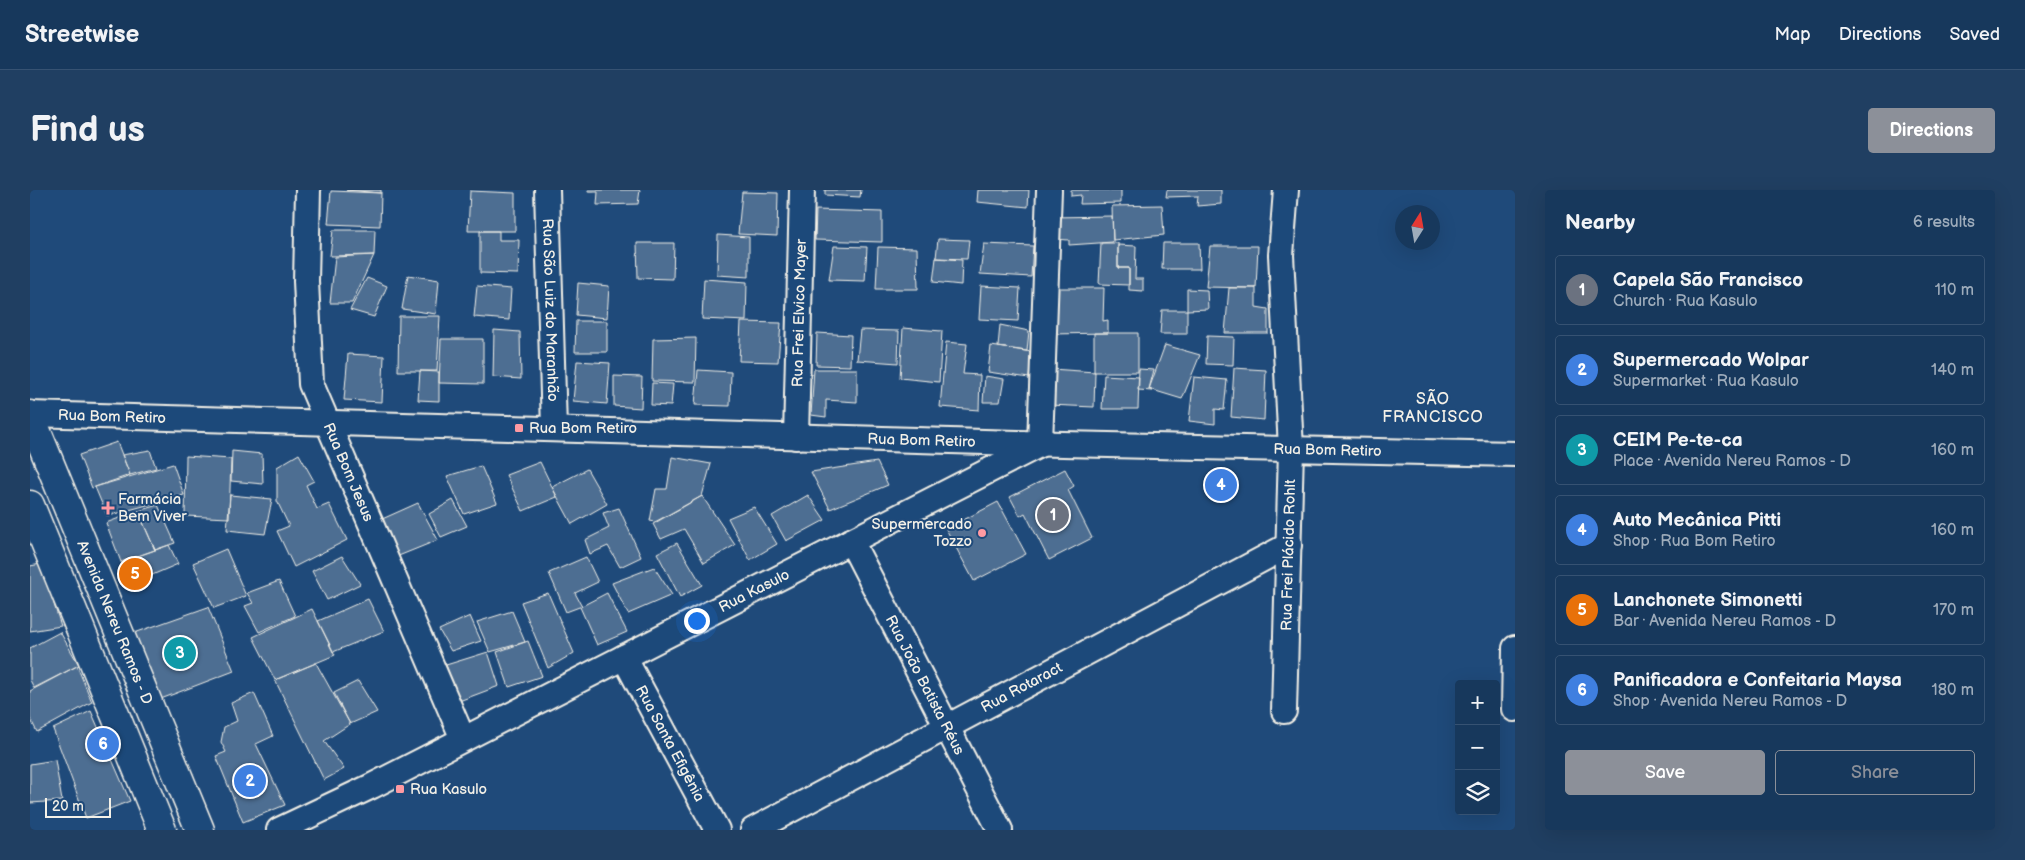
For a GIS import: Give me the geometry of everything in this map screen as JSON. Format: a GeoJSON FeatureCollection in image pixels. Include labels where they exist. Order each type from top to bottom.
{"type":"FeatureCollection","features":[{"type":"Feature","properties":{"kind":"street","name":"Rua Bom Jesus"},"geometry":{"type":"LineString","coordinates":[[308,190],[306,281],[311,384],[463,738]]}},
{"type":"Feature","properties":{"kind":"street","name":"Rua São Luiz do Maranhão"},"geometry":{"type":"LineString","coordinates":[[547,190],[554,429]]}},
{"type":"Feature","properties":{"kind":"street","name":"Rua Frei Elvico Mayer"},"geometry":{"type":"LineString","coordinates":[[796,437],[802,190]]}},
{"type":"Feature","properties":{"kind":"street"},"geometry":{"type":"LineString","coordinates":[[1040,444],[1049,190]]}},
{"type":"Feature","properties":{"kind":"street","name":"Rua Frei Plácido Rohlt"},"geometry":{"type":"LineString","coordinates":[[1284,711],[1291,449],[1281,255],[1286,190]]}},
{"type":"Feature","properties":{"kind":"street","name":"Rua Bom Retiro"},"geometry":{"type":"LineString","coordinates":[[30,414],[1040,444],[1515,454]]}},
{"type":"Feature","properties":{"kind":"street","name":"Avenida Nereu Ramos - D"},"geometry":{"type":"LineString","coordinates":[[30,414],[200,830]]}},
{"type":"Feature","properties":{"kind":"street","name":"Rua Kasulo"},"geometry":{"type":"LineString","coordinates":[[279,830],[624,657],[1040,444]]}},
{"type":"Feature","properties":{"kind":"street"},"geometry":{"type":"LineString","coordinates":[[30,505],[162,830]]}},
{"type":"Feature","properties":{"kind":"street","name":"Rua João Batista Réus"},"geometry":{"type":"LineString","coordinates":[[851,541],[1000,830]]}},
{"type":"Feature","properties":{"kind":"street","name":"Rua Rotaract"},"geometry":{"type":"LineString","coordinates":[[754,830],[1289,545]]}},
{"type":"Feature","properties":{"kind":"street"},"geometry":{"type":"LineString","coordinates":[[1514,709],[1515,648]]}},
{"type":"Feature","properties":{"kind":"street","name":"Rua Santa Efigênia"},"geometry":{"type":"LineString","coordinates":[[624,657],[717,830]]}},
{"type":"Feature","properties":{"kind":"building"},"geometry":{"type":"Polygon","coordinates":[[[346,190],[381,190],[381,193],[346,190]]]}},
{"type":"Feature","properties":{"kind":"building"},"geometry":{"type":"Polygon","coordinates":[[[588,190],[640,190],[638,204],[597,205],[598,192],[588,192],[588,190]]]}},
{"type":"Feature","properties":{"kind":"building"},"geometry":{"type":"Polygon","coordinates":[[[825,190],[861,190],[860,197],[825,195],[825,190]]]}},
{"type":"Feature","properties":{"kind":"building"},"geometry":{"type":"Polygon","coordinates":[[[978,190],[1029,190],[1028,207],[977,202],[978,190]]]}},
{"type":"Feature","properties":{"kind":"building"},"geometry":{"type":"Polygon","coordinates":[[[1071,190],[1121,190],[1121,203],[1080,204],[1081,195],[1071,196],[1071,190]]]}},
{"type":"Feature","properties":{"kind":"building"},"geometry":{"type":"Polygon","coordinates":[[[1167,190],[1221,190],[1221,204],[1197,206],[1198,196],[1166,197],[1167,190]]]}},
{"type":"Feature","properties":{"kind":"building"},"geometry":{"type":"Polygon","coordinates":[[[331,191],[381,193],[380,226],[328,224],[331,191]]]}},
{"type":"Feature","properties":{"kind":"building"},"geometry":{"type":"Polygon","coordinates":[[[470,191],[515,193],[515,231],[468,231],[470,191]]]}},
{"type":"Feature","properties":{"kind":"building"},"geometry":{"type":"Polygon","coordinates":[[[742,192],[778,193],[777,236],[738,234],[742,192]]]}},
{"type":"Feature","properties":{"kind":"building"},"geometry":{"type":"Polygon","coordinates":[[[1162,205],[1164,235],[1113,240],[1112,206],[1162,205]]]}},
{"type":"Feature","properties":{"kind":"building"},"geometry":{"type":"Polygon","coordinates":[[[816,210],[882,212],[882,242],[815,240],[816,210]]]}},
{"type":"Feature","properties":{"kind":"building"},"geometry":{"type":"Polygon","coordinates":[[[1112,216],[1113,242],[1069,245],[1069,240],[1053,239],[1053,217],[1112,216]]]}},
{"type":"Feature","properties":{"kind":"building"},"geometry":{"type":"Polygon","coordinates":[[[333,230],[375,230],[374,255],[330,256],[333,230]]]}},
{"type":"Feature","properties":{"kind":"building"},"geometry":{"type":"Polygon","coordinates":[[[480,231],[499,231],[499,240],[519,240],[518,274],[480,273],[480,231]]]}},
{"type":"Feature","properties":{"kind":"building"},"geometry":{"type":"Polygon","coordinates":[[[718,235],[749,237],[749,277],[717,275],[718,235]]]}},
{"type":"Feature","properties":{"kind":"building"},"geometry":{"type":"Polygon","coordinates":[[[938,239],[969,240],[967,259],[936,258],[938,239]]]}},
{"type":"Feature","properties":{"kind":"building"},"geometry":{"type":"Polygon","coordinates":[[[637,243],[674,243],[673,279],[638,278],[637,243]]]}},
{"type":"Feature","properties":{"kind":"building"},"geometry":{"type":"Polygon","coordinates":[[[1101,243],[1118,243],[1118,268],[1129,268],[1129,285],[1099,284],[1101,243]]]}},
{"type":"Feature","properties":{"kind":"building"},"geometry":{"type":"Polygon","coordinates":[[[1163,243],[1199,243],[1200,269],[1162,269],[1163,243]]]}},
{"type":"Feature","properties":{"kind":"building"},"geometry":{"type":"Polygon","coordinates":[[[984,244],[1033,246],[1031,277],[980,274],[984,244]]]}},
{"type":"Feature","properties":{"kind":"building"},"geometry":{"type":"Polygon","coordinates":[[[1118,245],[1136,246],[1135,279],[1143,279],[1143,291],[1129,290],[1129,268],[1118,268],[1118,245]]]}},
{"type":"Feature","properties":{"kind":"building"},"geometry":{"type":"Polygon","coordinates":[[[834,246],[867,247],[865,281],[829,280],[834,246]]]}},
{"type":"Feature","properties":{"kind":"building"},"geometry":{"type":"Polygon","coordinates":[[[1210,246],[1258,246],[1256,288],[1206,287],[1210,246]]]}},
{"type":"Feature","properties":{"kind":"building"},"geometry":{"type":"Polygon","coordinates":[[[878,247],[917,248],[918,289],[876,289],[878,247]]]}},
{"type":"Feature","properties":{"kind":"building"},"geometry":{"type":"Polygon","coordinates":[[[374,255],[352,303],[330,303],[335,257],[374,255]]]}},
{"type":"Feature","properties":{"kind":"building"},"geometry":{"type":"Polygon","coordinates":[[[936,258],[962,260],[961,285],[933,282],[936,258]]]}},
{"type":"Feature","properties":{"kind":"building"},"geometry":{"type":"Polygon","coordinates":[[[408,275],[439,280],[436,314],[402,309],[408,275]]]}},
{"type":"Feature","properties":{"kind":"building"},"geometry":{"type":"Polygon","coordinates":[[[367,278],[387,286],[374,317],[350,310],[367,278]]]}},
{"type":"Feature","properties":{"kind":"building"},"geometry":{"type":"Polygon","coordinates":[[[704,279],[747,282],[746,321],[702,319],[704,279]]]}},
{"type":"Feature","properties":{"kind":"building"},"geometry":{"type":"Polygon","coordinates":[[[578,283],[609,286],[607,318],[576,315],[578,283]]]}},
{"type":"Feature","properties":{"kind":"building"},"geometry":{"type":"Polygon","coordinates":[[[477,286],[511,289],[509,320],[474,317],[477,286]]]}},
{"type":"Feature","properties":{"kind":"building"},"geometry":{"type":"Polygon","coordinates":[[[981,286],[1020,288],[1018,321],[979,319],[981,286]]]}},
{"type":"Feature","properties":{"kind":"building"},"geometry":{"type":"Polygon","coordinates":[[[1055,288],[1104,288],[1103,321],[1108,320],[1108,333],[1052,334],[1055,288]]]}},
{"type":"Feature","properties":{"kind":"building"},"geometry":{"type":"Polygon","coordinates":[[[1229,288],[1256,288],[1256,307],[1268,309],[1268,333],[1225,333],[1229,288]]]}},
{"type":"Feature","properties":{"kind":"building"},"geometry":{"type":"Polygon","coordinates":[[[1187,289],[1207,290],[1208,309],[1187,310],[1187,289]]]}},
{"type":"Feature","properties":{"kind":"building"},"geometry":{"type":"Polygon","coordinates":[[[1162,310],[1187,310],[1187,334],[1160,334],[1162,310]]]}},
{"type":"Feature","properties":{"kind":"building"},"geometry":{"type":"Polygon","coordinates":[[[399,316],[440,316],[437,371],[398,371],[399,316]]]}},
{"type":"Feature","properties":{"kind":"building"},"geometry":{"type":"Polygon","coordinates":[[[576,321],[607,321],[607,352],[575,352],[576,321]]]}},
{"type":"Feature","properties":{"kind":"building"},"geometry":{"type":"Polygon","coordinates":[[[741,322],[781,323],[778,362],[739,361],[741,322]]]}},
{"type":"Feature","properties":{"kind":"building"},"geometry":{"type":"Polygon","coordinates":[[[1000,325],[1029,331],[1027,351],[998,347],[1000,325]]]}},
{"type":"Feature","properties":{"kind":"building"},"geometry":{"type":"Polygon","coordinates":[[[903,328],[942,331],[939,382],[900,378],[903,328]]]}},
{"type":"Feature","properties":{"kind":"building"},"geometry":{"type":"Polygon","coordinates":[[[494,330],[520,332],[521,379],[493,377],[494,330]]]}},
{"type":"Feature","properties":{"kind":"building"},"geometry":{"type":"Polygon","coordinates":[[[860,330],[899,331],[898,363],[857,360],[860,330]]]}},
{"type":"Feature","properties":{"kind":"building"},"geometry":{"type":"Polygon","coordinates":[[[817,333],[851,335],[850,366],[816,365],[817,333]]]}},
{"type":"Feature","properties":{"kind":"building"},"geometry":{"type":"Polygon","coordinates":[[[1094,333],[1138,333],[1138,372],[1094,372],[1094,333]]]}},
{"type":"Feature","properties":{"kind":"building"},"geometry":{"type":"Polygon","coordinates":[[[1207,336],[1234,337],[1233,365],[1206,364],[1207,336]]]}},
{"type":"Feature","properties":{"kind":"building"},"geometry":{"type":"Polygon","coordinates":[[[696,338],[695,382],[652,381],[653,339],[696,338]]]}},
{"type":"Feature","properties":{"kind":"building"},"geometry":{"type":"Polygon","coordinates":[[[441,339],[483,339],[483,384],[439,383],[441,339]]]}},
{"type":"Feature","properties":{"kind":"building"},"geometry":{"type":"Polygon","coordinates":[[[946,342],[967,344],[963,374],[980,375],[979,410],[940,407],[946,342]]]}},
{"type":"Feature","properties":{"kind":"building"},"geometry":{"type":"Polygon","coordinates":[[[1165,345],[1200,355],[1182,399],[1149,389],[1165,345]]]}},
{"type":"Feature","properties":{"kind":"building"},"geometry":{"type":"Polygon","coordinates":[[[991,346],[1032,352],[1029,378],[988,372],[991,346]]]}},
{"type":"Feature","properties":{"kind":"building"},"geometry":{"type":"Polygon","coordinates":[[[348,354],[384,356],[382,402],[344,400],[348,354]]]}},
{"type":"Feature","properties":{"kind":"building"},"geometry":{"type":"Polygon","coordinates":[[[577,361],[610,363],[607,404],[573,401],[577,361]]]}},
{"type":"Feature","properties":{"kind":"building"},"geometry":{"type":"Polygon","coordinates":[[[1234,368],[1266,370],[1264,420],[1231,417],[1234,368]]]}},
{"type":"Feature","properties":{"kind":"building"},"geometry":{"type":"Polygon","coordinates":[[[814,369],[857,369],[857,402],[826,400],[826,417],[811,415],[814,369]]]}},
{"type":"Feature","properties":{"kind":"building"},"geometry":{"type":"Polygon","coordinates":[[[1051,369],[1095,372],[1094,407],[1049,405],[1051,369]]]}},
{"type":"Feature","properties":{"kind":"building"},"geometry":{"type":"Polygon","coordinates":[[[1139,369],[1154,370],[1149,389],[1152,391],[1138,390],[1139,369]]]}},
{"type":"Feature","properties":{"kind":"building"},"geometry":{"type":"Polygon","coordinates":[[[698,370],[731,372],[730,406],[695,405],[698,370]]]}},
{"type":"Feature","properties":{"kind":"building"},"geometry":{"type":"Polygon","coordinates":[[[420,371],[439,372],[439,401],[418,400],[420,371]]]}},
{"type":"Feature","properties":{"kind":"building"},"geometry":{"type":"Polygon","coordinates":[[[1104,375],[1139,377],[1138,409],[1102,409],[1104,375]]]}},
{"type":"Feature","properties":{"kind":"building"},"geometry":{"type":"Polygon","coordinates":[[[614,376],[642,377],[641,408],[614,406],[614,376]]]}},
{"type":"Feature","properties":{"kind":"building"},"geometry":{"type":"Polygon","coordinates":[[[985,376],[1004,379],[1000,402],[983,402],[985,376]]]}},
{"type":"Feature","properties":{"kind":"building"},"geometry":{"type":"Polygon","coordinates":[[[1194,377],[1227,380],[1224,410],[1215,409],[1215,424],[1189,421],[1194,377]]]}},
{"type":"Feature","properties":{"kind":"building"},"geometry":{"type":"Polygon","coordinates":[[[652,383],[673,384],[671,406],[651,405],[652,383]]]}},
{"type":"Feature","properties":{"kind":"building"},"geometry":{"type":"Polygon","coordinates":[[[117,442],[130,475],[92,488],[79,455],[117,442]]]}},
{"type":"Feature","properties":{"kind":"building"},"geometry":{"type":"Polygon","coordinates":[[[150,450],[156,468],[130,475],[122,455],[150,450]]]}},
{"type":"Feature","properties":{"kind":"building"},"geometry":{"type":"Polygon","coordinates":[[[232,451],[262,454],[263,484],[231,481],[232,451]]]}},
{"type":"Feature","properties":{"kind":"building"},"geometry":{"type":"Polygon","coordinates":[[[299,454],[314,481],[306,485],[317,509],[329,504],[347,540],[294,567],[277,531],[289,526],[277,501],[277,467],[299,454]]]}},
{"type":"Feature","properties":{"kind":"building"},"geometry":{"type":"Polygon","coordinates":[[[186,456],[231,459],[229,518],[185,516],[186,456]]]}},
{"type":"Feature","properties":{"kind":"building"},"geometry":{"type":"Polygon","coordinates":[[[672,457],[711,464],[702,496],[655,522],[650,521],[656,489],[667,489],[672,457]]]}},
{"type":"Feature","properties":{"kind":"building"},"geometry":{"type":"Polygon","coordinates":[[[540,462],[557,497],[523,511],[506,475],[540,462]]]}},
{"type":"Feature","properties":{"kind":"building"},"geometry":{"type":"Polygon","coordinates":[[[877,462],[888,485],[830,509],[811,472],[877,462]]]}},
{"type":"Feature","properties":{"kind":"building"},"geometry":{"type":"Polygon","coordinates":[[[173,464],[184,495],[107,516],[95,487],[173,464]]]}},
{"type":"Feature","properties":{"kind":"building"},"geometry":{"type":"Polygon","coordinates":[[[481,466],[497,503],[464,514],[447,476],[481,466]]]}},
{"type":"Feature","properties":{"kind":"building"},"geometry":{"type":"Polygon","coordinates":[[[587,469],[607,504],[572,524],[552,487],[587,469]]]}},
{"type":"Feature","properties":{"kind":"building"},"geometry":{"type":"Polygon","coordinates":[[[1065,469],[1074,486],[1068,490],[1092,538],[1049,560],[1025,513],[1020,516],[1010,497],[1065,469]]]}},
{"type":"Feature","properties":{"kind":"building"},"geometry":{"type":"Polygon","coordinates":[[[230,495],[272,499],[265,534],[227,530],[230,495]]]}},
{"type":"Feature","properties":{"kind":"building"},"geometry":{"type":"Polygon","coordinates":[[[808,495],[825,520],[786,541],[772,516],[808,495]]]}},
{"type":"Feature","properties":{"kind":"building"},"geometry":{"type":"Polygon","coordinates":[[[702,496],[735,545],[704,563],[684,529],[661,539],[653,524],[702,496]]]}},
{"type":"Feature","properties":{"kind":"building"},"geometry":{"type":"Polygon","coordinates":[[[453,500],[467,526],[441,537],[429,514],[453,500]]]}},
{"type":"Feature","properties":{"kind":"building"},"geometry":{"type":"Polygon","coordinates":[[[998,502],[1026,554],[974,581],[946,529],[998,502]]]}},
{"type":"Feature","properties":{"kind":"building"},"geometry":{"type":"Polygon","coordinates":[[[418,503],[438,540],[396,557],[380,520],[418,503]]]}},
{"type":"Feature","properties":{"kind":"building"},"geometry":{"type":"Polygon","coordinates":[[[158,505],[175,543],[155,550],[138,511],[158,505]]]}},
{"type":"Feature","properties":{"kind":"building"},"geometry":{"type":"Polygon","coordinates":[[[754,507],[777,544],[750,560],[728,518],[754,507]]]}},
{"type":"Feature","properties":{"kind":"building"},"geometry":{"type":"Polygon","coordinates":[[[619,508],[641,557],[620,567],[608,546],[590,554],[585,540],[609,528],[603,513],[619,508]]]}},
{"type":"Feature","properties":{"kind":"building"},"geometry":{"type":"Polygon","coordinates":[[[138,511],[155,550],[121,562],[106,523],[138,511]]]}},
{"type":"Feature","properties":{"kind":"building"},"geometry":{"type":"Polygon","coordinates":[[[677,543],[702,585],[680,597],[657,553],[677,543]]]}},
{"type":"Feature","properties":{"kind":"building"},"geometry":{"type":"Polygon","coordinates":[[[169,545],[178,564],[131,584],[121,562],[169,545]]]}},
{"type":"Feature","properties":{"kind":"building"},"geometry":{"type":"Polygon","coordinates":[[[226,549],[246,596],[214,608],[193,563],[226,549]]]}},
{"type":"Feature","properties":{"kind":"building"},"geometry":{"type":"Polygon","coordinates":[[[342,556],[360,584],[327,600],[312,571],[342,556]]]}},
{"type":"Feature","properties":{"kind":"building"},"geometry":{"type":"Polygon","coordinates":[[[586,557],[598,582],[575,593],[582,606],[566,612],[549,573],[586,557]]]}},
{"type":"Feature","properties":{"kind":"building"},"geometry":{"type":"Polygon","coordinates":[[[41,564],[61,626],[30,631],[30,566],[41,564]]]}},
{"type":"Feature","properties":{"kind":"building"},"geometry":{"type":"Polygon","coordinates":[[[654,567],[672,595],[628,614],[612,583],[654,567]]]}},
{"type":"Feature","properties":{"kind":"building"},"geometry":{"type":"Polygon","coordinates":[[[279,581],[295,616],[259,632],[245,606],[253,603],[247,593],[279,581]]]}},
{"type":"Feature","properties":{"kind":"building"},"geometry":{"type":"Polygon","coordinates":[[[548,593],[574,653],[548,668],[521,602],[548,593]]]}},
{"type":"Feature","properties":{"kind":"building"},"geometry":{"type":"Polygon","coordinates":[[[607,593],[627,632],[597,645],[580,607],[607,593]]]}},
{"type":"Feature","properties":{"kind":"building"},"geometry":{"type":"Polygon","coordinates":[[[368,599],[384,631],[333,652],[318,621],[368,599]]]}},
{"type":"Feature","properties":{"kind":"building"},"geometry":{"type":"Polygon","coordinates":[[[208,607],[234,671],[153,702],[126,636],[208,607]]]}},
{"type":"Feature","properties":{"kind":"building"},"geometry":{"type":"Polygon","coordinates":[[[312,609],[335,655],[275,680],[253,637],[312,609]]]}},
{"type":"Feature","properties":{"kind":"building"},"geometry":{"type":"Polygon","coordinates":[[[512,611],[525,642],[490,652],[477,622],[512,611]]]}},
{"type":"Feature","properties":{"kind":"building"},"geometry":{"type":"Polygon","coordinates":[[[470,616],[481,641],[451,651],[439,630],[470,616]]]}},
{"type":"Feature","properties":{"kind":"building"},"geometry":{"type":"Polygon","coordinates":[[[60,632],[79,665],[34,688],[30,680],[30,648],[60,632]]]}},
{"type":"Feature","properties":{"kind":"building"},"geometry":{"type":"Polygon","coordinates":[[[528,641],[542,676],[509,687],[497,652],[528,641]]]}},
{"type":"Feature","properties":{"kind":"building"},"geometry":{"type":"Polygon","coordinates":[[[488,652],[499,686],[459,701],[446,665],[488,652]]]}},
{"type":"Feature","properties":{"kind":"building"},"geometry":{"type":"Polygon","coordinates":[[[316,663],[350,724],[324,741],[344,769],[324,780],[275,680],[316,663]]]}},
{"type":"Feature","properties":{"kind":"building"},"geometry":{"type":"Polygon","coordinates":[[[77,666],[92,702],[37,732],[30,718],[30,691],[77,666]]]}},
{"type":"Feature","properties":{"kind":"building"},"geometry":{"type":"Polygon","coordinates":[[[358,681],[377,712],[350,724],[334,693],[358,681]]]}},
{"type":"Feature","properties":{"kind":"building"},"geometry":{"type":"Polygon","coordinates":[[[254,693],[273,736],[256,744],[285,805],[243,822],[216,756],[226,752],[221,742],[224,727],[237,721],[231,703],[254,693]]]}},
{"type":"Feature","properties":{"kind":"building"},"geometry":{"type":"Polygon","coordinates":[[[91,711],[130,801],[86,818],[53,729],[91,711]]]}},
{"type":"Feature","properties":{"kind":"building"},"geometry":{"type":"Polygon","coordinates":[[[55,760],[62,801],[30,803],[30,764],[55,760]]]}},
{"type":"Feature","properties":{"kind":"place","name":"Rua Bom Retiro"},"geometry":{"type":"Point","coordinates":[519,428]}},
{"type":"Feature","properties":{"kind":"place","name":"Auto Mecânica Pitti"},"geometry":{"type":"Point","coordinates":[1221,485]}},
{"type":"Feature","properties":{"kind":"place","name":"Farmácia Bem Viver"},"geometry":{"type":"Point","coordinates":[108,508]}},
{"type":"Feature","properties":{"kind":"place","name":"Capela São Francisco"},"geometry":{"type":"Point","coordinates":[1053,515]}},
{"type":"Feature","properties":{"kind":"place","name":"Supermercado Tozzo"},"geometry":{"type":"Point","coordinates":[982,533]}},
{"type":"Feature","properties":{"kind":"place","name":"Lanchonete Simonetti"},"geometry":{"type":"Point","coordinates":[135,574]}},
{"type":"Feature","properties":{"kind":"place","name":"CEIM Pe-te-ca"},"geometry":{"type":"Point","coordinates":[180,653]}},
{"type":"Feature","properties":{"kind":"place","name":"Panificadora e Confeitaria Maysa"},"geometry":{"type":"Point","coordinates":[103,744]}},
{"type":"Feature","properties":{"kind":"place","name":"Supermercado Wolpar"},"geometry":{"type":"Point","coordinates":[250,781]}},
{"type":"Feature","properties":{"kind":"place","name":"Rua Kasulo"},"geometry":{"type":"Point","coordinates":[400,789]}},
{"type":"Feature","properties":{"kind":"district","name":"SÃO FRANCISCO"},"geometry":{"type":"Point","coordinates":[1433,407]}}]}
